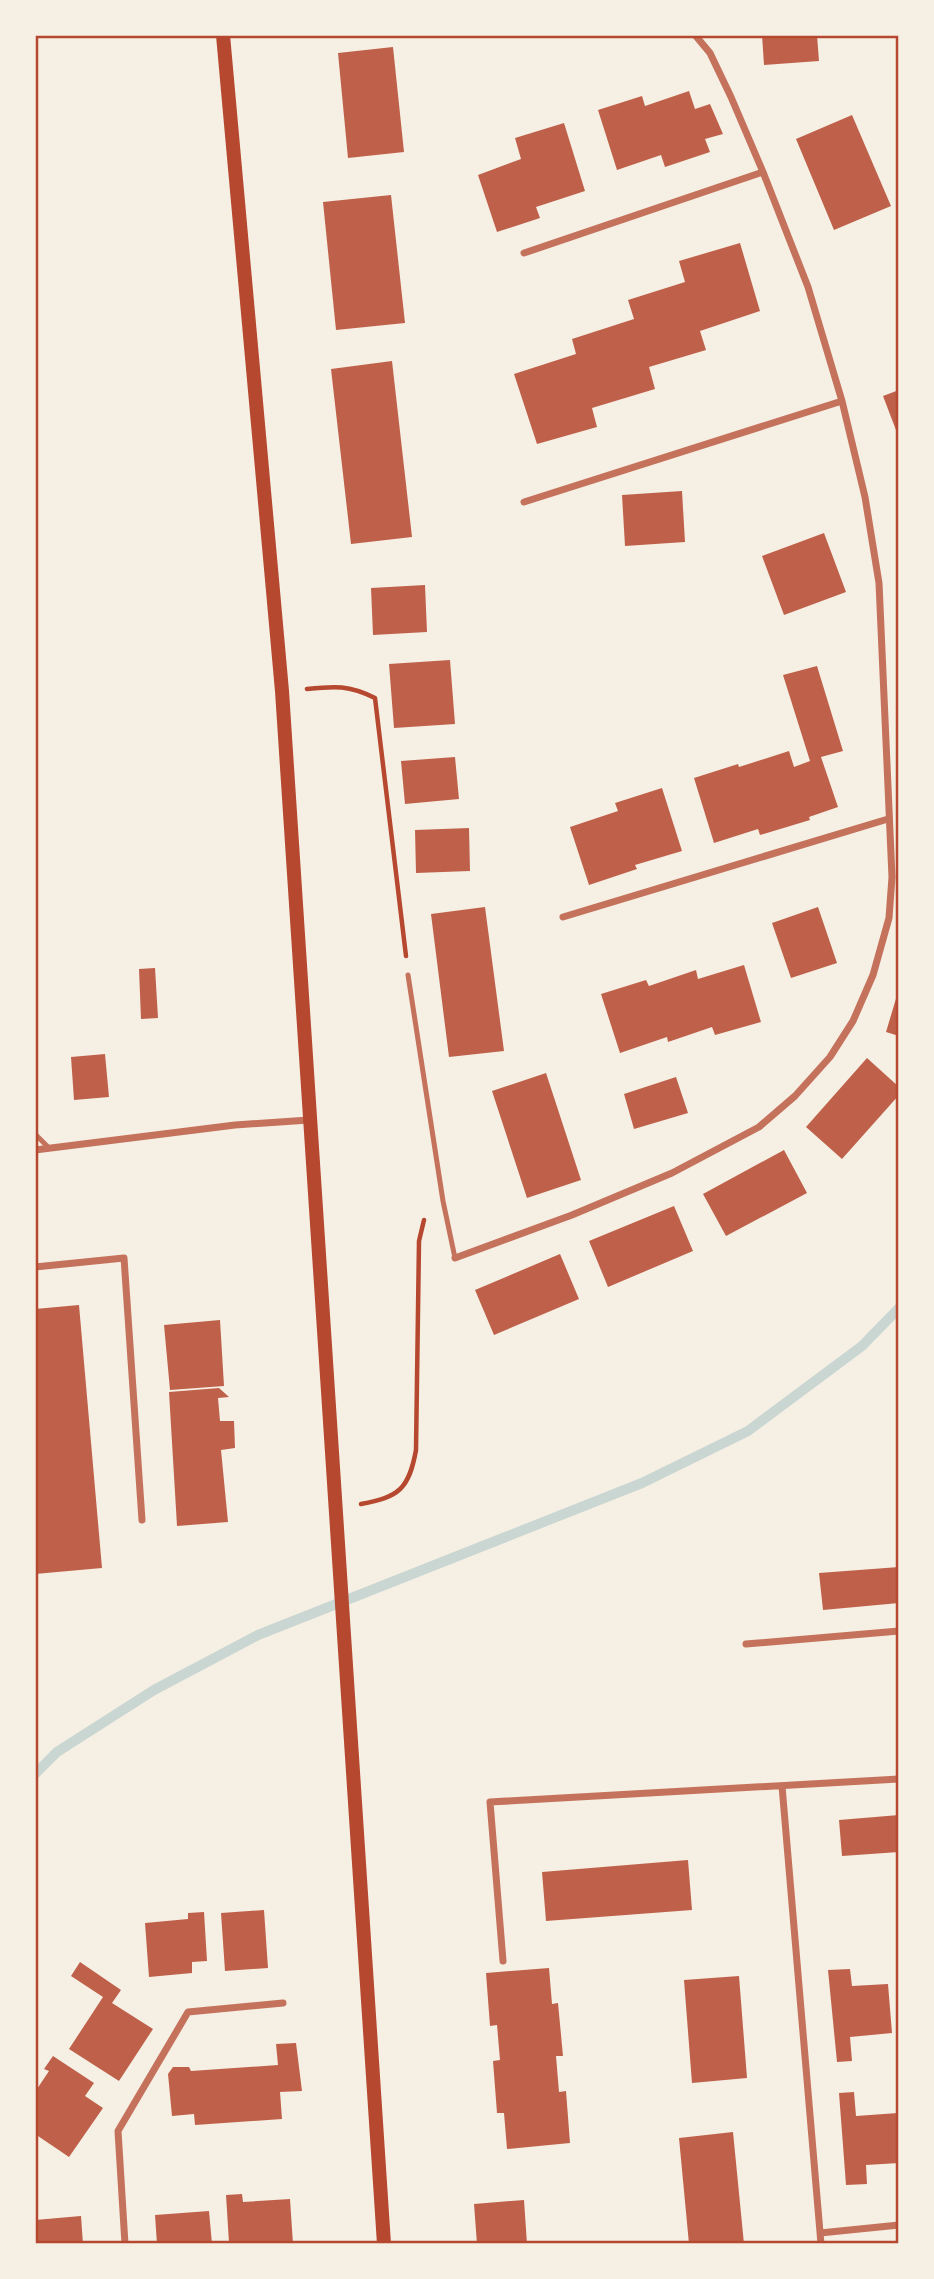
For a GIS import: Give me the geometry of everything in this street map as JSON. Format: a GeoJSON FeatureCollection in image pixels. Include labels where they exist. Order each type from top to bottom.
{"type":"FeatureCollection","features":[{"type":"Feature","properties":{"kind":"main road"},"geometry":{"type":"LineString","coordinates":[[223,35],[282,691],[384,2244]]}},
{"type":"Feature","properties":{"kind":"street"},"geometry":{"type":"LineString","coordinates":[[455,1258],[548,1224],[672,1173],[759,1127],[795,1096],[830,1057],[853,1021],[873,975],[889,918],[892,877],[878,583],[864,497],[842,401],[808,287],[764,172],[710,53],[695,35]]}},
{"type":"Feature","properties":{"kind":"street"},"geometry":{"type":"LineString","coordinates":[[524,253],[764,172]]}},
{"type":"Feature","properties":{"kind":"street"},"geometry":{"type":"LineString","coordinates":[[524,502],[842,401]]}},
{"type":"Feature","properties":{"kind":"street"},"geometry":{"type":"LineString","coordinates":[[563,917],[888,819]]}},
{"type":"Feature","properties":{"kind":"street"},"geometry":{"type":"LineString","coordinates":[[35,1150],[235,1125],[309,1119]]}},
{"type":"Feature","properties":{"kind":"street"},"geometry":{"type":"LineString","coordinates":[[35,1267],[124,1258],[142,1520]]}},
{"type":"Feature","properties":{"kind":"street"},"geometry":{"type":"LineString","coordinates":[[746,1644],[899,1631]]}},
{"type":"Feature","properties":{"kind":"street"},"geometry":{"type":"LineString","coordinates":[[503,1961],[490,1802],[899,1779]]}},
{"type":"Feature","properties":{"kind":"street"},"geometry":{"type":"LineString","coordinates":[[782,1786],[821,2244]]}},
{"type":"Feature","properties":{"kind":"street"},"geometry":{"type":"LineString","coordinates":[[125,2244],[118,2131],[188,2012],[283,2003]]}},
{"type":"Feature","properties":{"kind":"street"},"geometry":{"type":"LineString","coordinates":[[820,2233],[899,2225]]}},
{"type":"Feature","properties":{"kind":"lane"},"geometry":{"type":"LineString","coordinates":[[408,975],[443,1201],[455,1258]]}},
{"type":"Feature","properties":{"kind":"lane"},"geometry":{"type":"LineString","coordinates":[[35,1134],[49,1148]]}},
{"type":"Feature","properties":{"kind":"path"},"geometry":{"type":"LineString","coordinates":[[282,691],[340,686],[357,689],[375,698],[408,975]]}},
{"type":"Feature","properties":{"kind":"path"},"geometry":{"type":"LineString","coordinates":[[335,1508],[386,1499],[396,1494],[404,1485],[413,1466],[416,1450],[419,1241],[424,1218],[430,1206],[443,1201]]}},
{"type":"Feature","properties":{"kind":"building"},"geometry":{"type":"Polygon","coordinates":[[[762,35],[817,35],[819,61],[764,65],[762,35]]]}},
{"type":"Feature","properties":{"kind":"building"},"geometry":{"type":"Polygon","coordinates":[[[393,47],[404,152],[348,158],[338,53],[393,47]]]}},
{"type":"Feature","properties":{"kind":"building"},"geometry":{"type":"Polygon","coordinates":[[[689,91],[695,109],[710,104],[723,134],[705,139],[710,152],[665,167],[661,155],[617,170],[598,110],[642,96],[645,106],[689,91]]]}},
{"type":"Feature","properties":{"kind":"building"},"geometry":{"type":"Polygon","coordinates":[[[852,115],[891,206],[834,230],[796,139],[852,115]]]}},
{"type":"Feature","properties":{"kind":"building"},"geometry":{"type":"Polygon","coordinates":[[[564,123],[585,191],[536,207],[540,218],[497,232],[478,175],[521,159],[515,138],[564,123]]]}},
{"type":"Feature","properties":{"kind":"building"},"geometry":{"type":"Polygon","coordinates":[[[391,195],[405,323],[336,330],[323,202],[391,195]]]}},
{"type":"Feature","properties":{"kind":"building"},"geometry":{"type":"Polygon","coordinates":[[[740,243],[760,311],[700,331],[706,350],[649,367],[655,389],[592,408],[597,427],[537,444],[514,374],[576,354],[572,339],[634,319],[628,300],[685,282],[679,261],[740,243]]]}},
{"type":"Feature","properties":{"kind":"building"},"geometry":{"type":"Polygon","coordinates":[[[392,361],[412,537],[351,544],[331,369],[392,361]]]}},
{"type":"Feature","properties":{"kind":"building"},"geometry":{"type":"Polygon","coordinates":[[[899,390],[899,438],[883,396],[899,390]]]}},
{"type":"Feature","properties":{"kind":"building"},"geometry":{"type":"Polygon","coordinates":[[[682,491],[685,542],[625,546],[622,495],[682,491]]]}},
{"type":"Feature","properties":{"kind":"building"},"geometry":{"type":"Polygon","coordinates":[[[824,533],[846,592],[784,615],[762,556],[824,533]]]}},
{"type":"Feature","properties":{"kind":"building"},"geometry":{"type":"Polygon","coordinates":[[[425,585],[427,632],[373,635],[371,588],[425,585]]]}},
{"type":"Feature","properties":{"kind":"building"},"geometry":{"type":"Polygon","coordinates":[[[450,660],[455,724],[394,728],[389,664],[450,660]]]}},
{"type":"Feature","properties":{"kind":"building"},"geometry":{"type":"Polygon","coordinates":[[[817,666],[843,751],[821,757],[838,807],[809,817],[810,820],[760,835],[758,829],[714,843],[694,778],[789,751],[794,767],[810,761],[783,675],[817,666]]]}},
{"type":"Feature","properties":{"kind":"building"},"geometry":{"type":"Polygon","coordinates":[[[455,757],[459,799],[405,804],[401,761],[455,757]]]}},
{"type":"Feature","properties":{"kind":"building"},"geometry":{"type":"Polygon","coordinates":[[[662,788],[682,851],[635,865],[637,869],[589,885],[570,827],[618,811],[615,803],[662,788]]]}},
{"type":"Feature","properties":{"kind":"building"},"geometry":{"type":"Polygon","coordinates":[[[469,828],[470,871],[416,873],[415,830],[469,828]]]}},
{"type":"Feature","properties":{"kind":"building"},"geometry":{"type":"Polygon","coordinates":[[[485,907],[504,1051],[449,1057],[431,914],[485,907]]]}},
{"type":"Feature","properties":{"kind":"building"},"geometry":{"type":"Polygon","coordinates":[[[818,907],[837,963],[791,978],[772,923],[818,907]]]}},
{"type":"Feature","properties":{"kind":"building"},"geometry":{"type":"Polygon","coordinates":[[[744,965],[761,1022],[715,1035],[712,1027],[668,1042],[667,1037],[620,1053],[601,994],[646,980],[649,986],[696,970],[698,979],[744,965]]]}},
{"type":"Feature","properties":{"kind":"building"},"geometry":{"type":"Polygon","coordinates":[[[155,968],[158,1018],[141,1019],[139,969],[155,968]]]}},
{"type":"Feature","properties":{"kind":"building"},"geometry":{"type":"Polygon","coordinates":[[[899,992],[899,1036],[886,1032],[899,992]]]}},
{"type":"Feature","properties":{"kind":"building"},"geometry":{"type":"Polygon","coordinates":[[[105,1054],[109,1097],[74,1100],[71,1057],[105,1054]]]}},
{"type":"Feature","properties":{"kind":"building"},"geometry":{"type":"Polygon","coordinates":[[[867,1058],[899,1087],[899,1095],[842,1159],[806,1127],[867,1058]]]}},
{"type":"Feature","properties":{"kind":"building"},"geometry":{"type":"Polygon","coordinates":[[[546,1073],[581,1180],[527,1198],[492,1091],[546,1073]]]}},
{"type":"Feature","properties":{"kind":"building"},"geometry":{"type":"Polygon","coordinates":[[[676,1077],[688,1113],[634,1129],[624,1094],[676,1077]]]}},
{"type":"Feature","properties":{"kind":"building"},"geometry":{"type":"Polygon","coordinates":[[[784,1150],[807,1193],[726,1236],[703,1194],[784,1150]]]}},
{"type":"Feature","properties":{"kind":"building"},"geometry":{"type":"Polygon","coordinates":[[[674,1206],[693,1251],[608,1287],[589,1241],[674,1206]]]}},
{"type":"Feature","properties":{"kind":"building"},"geometry":{"type":"Polygon","coordinates":[[[560,1254],[579,1299],[494,1335],[475,1290],[560,1254]]]}},
{"type":"Feature","properties":{"kind":"building"},"geometry":{"type":"Polygon","coordinates":[[[79,1305],[102,1568],[35,1574],[35,1309],[79,1305]]]}},
{"type":"Feature","properties":{"kind":"building"},"geometry":{"type":"Polygon","coordinates":[[[220,1320],[224,1386],[170,1390],[164,1325],[220,1320]]]}},
{"type":"Feature","properties":{"kind":"building"},"geometry":{"type":"Polygon","coordinates":[[[219,1388],[229,1397],[218,1398],[220,1421],[234,1421],[235,1448],[221,1450],[228,1522],[177,1526],[169,1392],[219,1388]]]}},
{"type":"Feature","properties":{"kind":"building"},"geometry":{"type":"Polygon","coordinates":[[[899,1567],[899,1603],[823,1610],[819,1573],[899,1567]]]}},
{"type":"Feature","properties":{"kind":"building"},"geometry":{"type":"Polygon","coordinates":[[[899,1815],[899,1852],[842,1856],[839,1820],[899,1815]]]}},
{"type":"Feature","properties":{"kind":"building"},"geometry":{"type":"Polygon","coordinates":[[[688,1860],[692,1910],[546,1921],[542,1872],[688,1860]]]}},
{"type":"Feature","properties":{"kind":"building"},"geometry":{"type":"Polygon","coordinates":[[[264,1910],[268,1968],[225,1971],[221,1913],[264,1910]]]}},
{"type":"Feature","properties":{"kind":"building"},"geometry":{"type":"Polygon","coordinates":[[[204,1912],[207,1961],[192,1962],[192,1973],[149,1977],[145,1923],[188,1919],[188,1913],[204,1912]]]}},
{"type":"Feature","properties":{"kind":"building"},"geometry":{"type":"Polygon","coordinates":[[[80,1962],[121,1990],[112,2003],[153,2029],[119,2081],[69,2049],[103,1997],[71,1976],[80,1962]]]}},
{"type":"Feature","properties":{"kind":"building"},"geometry":{"type":"Polygon","coordinates":[[[549,1968],[552,2004],[558,2003],[563,2056],[556,2056],[559,2092],[566,2091],[570,2143],[507,2149],[504,2113],[497,2113],[493,2061],[500,2060],[497,2025],[490,2026],[486,1973],[549,1968]]]}},
{"type":"Feature","properties":{"kind":"building"},"geometry":{"type":"Polygon","coordinates":[[[850,1969],[852,1986],[888,1984],[892,2033],[850,2037],[852,2061],[837,2062],[828,1970],[850,1969]]]}},
{"type":"Feature","properties":{"kind":"building"},"geometry":{"type":"Polygon","coordinates":[[[739,1976],[747,2078],[692,2083],[684,1980],[739,1976]]]}},
{"type":"Feature","properties":{"kind":"building"},"geometry":{"type":"Polygon","coordinates":[[[296,2043],[302,2091],[280,2092],[282,2119],[195,2125],[194,2114],[172,2116],[168,2074],[173,2067],[189,2067],[191,2071],[278,2065],[276,2044],[296,2043]]]}},
{"type":"Feature","properties":{"kind":"building"},"geometry":{"type":"Polygon","coordinates":[[[53,2056],[94,2083],[85,2096],[103,2108],[69,2157],[35,2134],[35,2092],[49,2071],[44,2069],[53,2056]]]}},
{"type":"Feature","properties":{"kind":"building"},"geometry":{"type":"Polygon","coordinates":[[[854,2092],[856,2116],[898,2113],[899,2163],[866,2165],[867,2184],[846,2185],[839,2093],[854,2092]]]}},
{"type":"Feature","properties":{"kind":"building"},"geometry":{"type":"Polygon","coordinates":[[[733,2132],[744,2244],[689,2244],[679,2138],[733,2132]]]}},
{"type":"Feature","properties":{"kind":"building"},"geometry":{"type":"Polygon","coordinates":[[[242,2194],[243,2202],[290,2199],[293,2244],[229,2243],[226,2195],[242,2194]]]}},
{"type":"Feature","properties":{"kind":"building"},"geometry":{"type":"Polygon","coordinates":[[[524,2200],[527,2244],[477,2244],[474,2204],[524,2200]]]}},
{"type":"Feature","properties":{"kind":"building"},"geometry":{"type":"Polygon","coordinates":[[[209,2211],[212,2244],[157,2244],[155,2215],[209,2211]]]}},
{"type":"Feature","properties":{"kind":"building"},"geometry":{"type":"Polygon","coordinates":[[[81,2216],[83,2244],[35,2244],[35,2220],[81,2216]]]}},
{"type":"Feature","properties":{"kind":"waterway"},"geometry":{"type":"LineString","coordinates":[[35,1774],[57,1752],[154,1690],[258,1635],[642,1483],[748,1431],[862,1346],[899,1308]]}}]}
